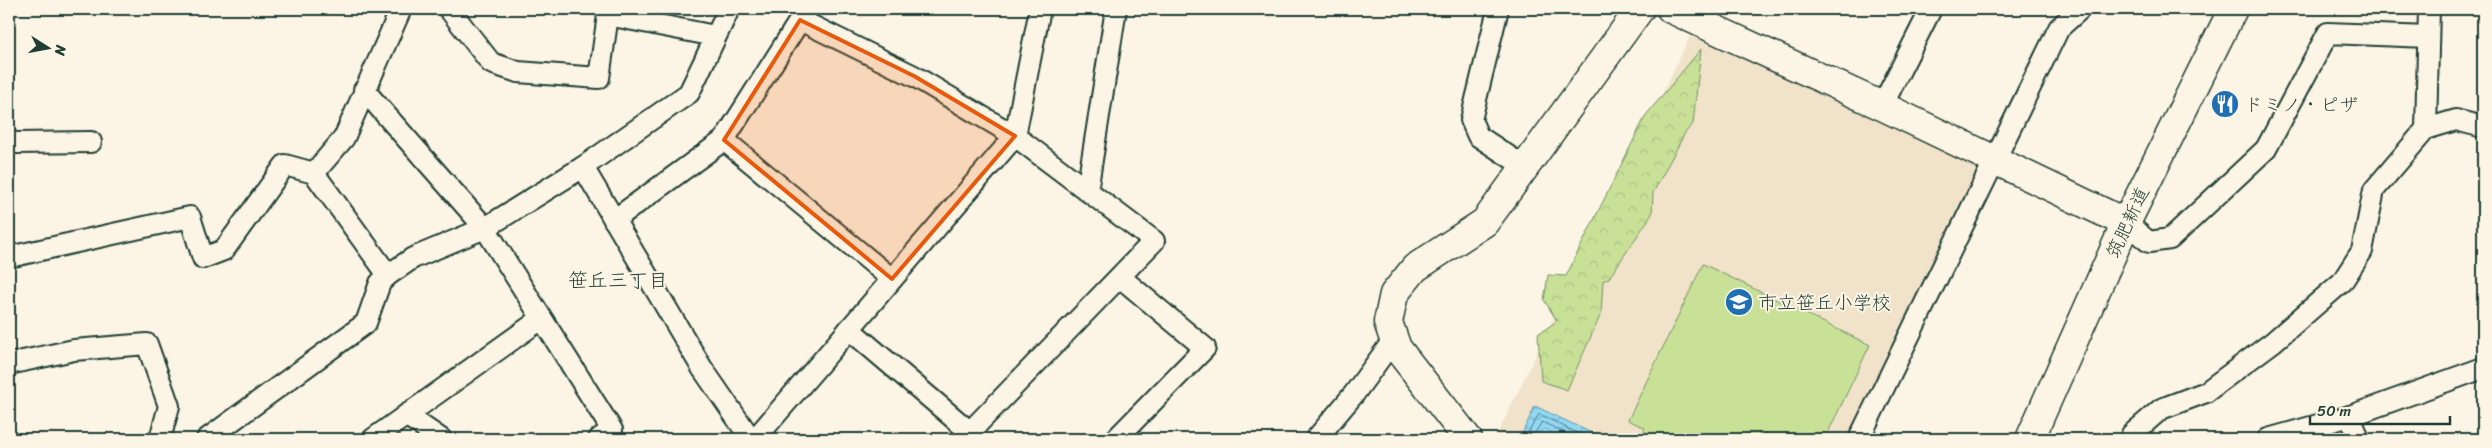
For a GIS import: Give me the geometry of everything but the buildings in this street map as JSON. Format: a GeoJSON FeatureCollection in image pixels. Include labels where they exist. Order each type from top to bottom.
{"type":"FeatureCollection","features":[{"type":"Feature","properties":{"kind":"street"},"geometry":{"type":"LineString","coordinates":[[314,173],[344,138],[401,9]]}},
{"type":"Feature","properties":{"kind":"street"},"geometry":{"type":"LineString","coordinates":[[449,9],[491,63],[518,72],[600,78],[608,16],[715,36]]}},
{"type":"Feature","properties":{"kind":"street"},"geometry":{"type":"LineString","coordinates":[[207,439],[366,324],[380,283],[388,275],[413,258],[485,228],[583,167],[689,93],[728,9]]}},
{"type":"Feature","properties":{"kind":"street"},"geometry":{"type":"LineString","coordinates":[[755,439],[1014,136],[1040,9]]}},
{"type":"Feature","properties":{"kind":"street"},"geometry":{"type":"LineString","coordinates":[[1087,191],[1116,9]]}},
{"type":"Feature","properties":{"kind":"street"},"geometry":{"type":"LineString","coordinates":[[1498,9],[1471,120],[1478,136],[1525,167]]}},
{"type":"Feature","properties":{"kind":"street"},"geometry":{"type":"LineString","coordinates":[[1468,439],[1396,348],[1388,322],[1394,294],[1415,268],[1485,222],[1640,9]]}},
{"type":"Feature","properties":{"kind":"street"},"geometry":{"type":"LineString","coordinates":[[1671,9],[1882,106],[2126,223],[2149,242],[2170,239],[2266,149],[2328,33],[2428,37]]}},
{"type":"Feature","properties":{"kind":"street"},"geometry":{"type":"LineString","coordinates":[[1882,106],[1931,9]]}},
{"type":"Feature","properties":{"kind":"street"},"geometry":{"type":"LineString","coordinates":[[1859,439],[2059,28],[2080,9]]}},
{"type":"Feature","properties":{"kind":"street","name":"筑肥新道"},"geometry":{"type":"LineString","coordinates":[[2030,439],[2126,223],[2232,9]]}},
{"type":"Feature","properties":{"kind":"street"},"geometry":{"type":"LineString","coordinates":[[2426,129],[2429,9]]}},
{"type":"Feature","properties":{"kind":"street"},"geometry":{"type":"LineString","coordinates":[[614,220],[724,140],[803,14],[914,76],[1014,136],[1154,241],[967,436],[849,330]]}},
{"type":"Feature","properties":{"kind":"street"},"geometry":{"type":"LineString","coordinates":[[364,90],[485,228],[612,430],[599,439]]}},
{"type":"Feature","properties":{"kind":"street"},"geometry":{"type":"LineString","coordinates":[[2130,439],[2132,434],[2161,409],[2206,392],[2266,348],[2342,282],[2362,250],[2374,190],[2426,129],[2456,120],[2483,127]]}},
{"type":"Feature","properties":{"kind":"street"},"geometry":{"type":"LineString","coordinates":[[724,140],[892,278]]}},
{"type":"Feature","properties":{"kind":"street"},"geometry":{"type":"LineString","coordinates":[[9,141],[16,143],[91,142]]}},
{"type":"Feature","properties":{"kind":"street"},"geometry":{"type":"LineString","coordinates":[[9,257],[190,217],[203,258],[224,250],[285,165],[314,173],[388,275]]}},
{"type":"Feature","properties":{"kind":"street"},"geometry":{"type":"LineString","coordinates":[[583,167],[702,368],[751,439]]}},
{"type":"Feature","properties":{"kind":"street"},"geometry":{"type":"LineString","coordinates":[[1116,439],[1206,348],[1120,277]]}},
{"type":"Feature","properties":{"kind":"street"},"geometry":{"type":"LineString","coordinates":[[373,439],[541,319]]}},
{"type":"Feature","properties":{"kind":"street"},"geometry":{"type":"LineString","coordinates":[[1316,439],[1354,394],[1394,339]]}},
{"type":"Feature","properties":{"kind":"street"},"geometry":{"type":"LineString","coordinates":[[9,364],[74,350],[147,344],[169,406],[160,439]]}},
{"type":"Feature","properties":{"kind":"street"},"geometry":{"type":"LineString","coordinates":[[2268,439],[2350,416],[2483,368]]}},
{"type":"Feature","properties":{"kind":"street"},"geometry":{"type":"LineString","coordinates":[[406,415],[441,439]]}},
{"type":"Feature","properties":{"kind":"street"},"geometry":{"type":"LineString","coordinates":[[2350,416],[2359,439]]}},
{"type":"Feature","properties":{"kind":"highlighted area"},"geometry":{"type":"Polygon","coordinates":[[[800,20],[914,76],[1015,136],[892,279],[724,140],[800,20]]]}},
{"type":"Feature","properties":{"kind":"shaded area","name":"市立笹丘小学校"},"geometry":{"type":"Polygon","coordinates":[[[1694,28],[1983,165],[1850,439],[1495,439],[1694,28]]]}},
{"type":"Feature","properties":{"kind":"green space"},"geometry":{"type":"Polygon","coordinates":[[[1701,49],[1693,124],[1685,133],[1653,193],[1652,214],[1609,278],[1603,281],[1601,314],[1567,390],[1541,381],[1538,334],[1557,321],[1544,300],[1548,275],[1566,276],[1646,115],[1701,49]]]}},
{"type":"Feature","properties":{"kind":"green space"},"geometry":{"type":"Polygon","coordinates":[[[1703,264],[1870,345],[1825,439],[1640,439],[1645,428],[1628,420],[1703,264]]]}},
{"type":"Feature","properties":{"kind":"water"},"geometry":{"type":"Polygon","coordinates":[[[1535,406],[1596,435],[1594,439],[1528,439],[1521,436],[1535,406]]]}},
{"type":"Feature","properties":{"kind":"place","name":"ドミノ・ピザ"},"geometry":{"type":"Point","coordinates":[2225,104]}},
{"type":"Feature","properties":{"kind":"place","name":"市立笹丘小学校"},"geometry":{"type":"Point","coordinates":[1739,302]}},
{"type":"Feature","properties":{"kind":"district","name":"笹丘三丁目"},"geometry":{"type":"Point","coordinates":[618,280]}}]}
